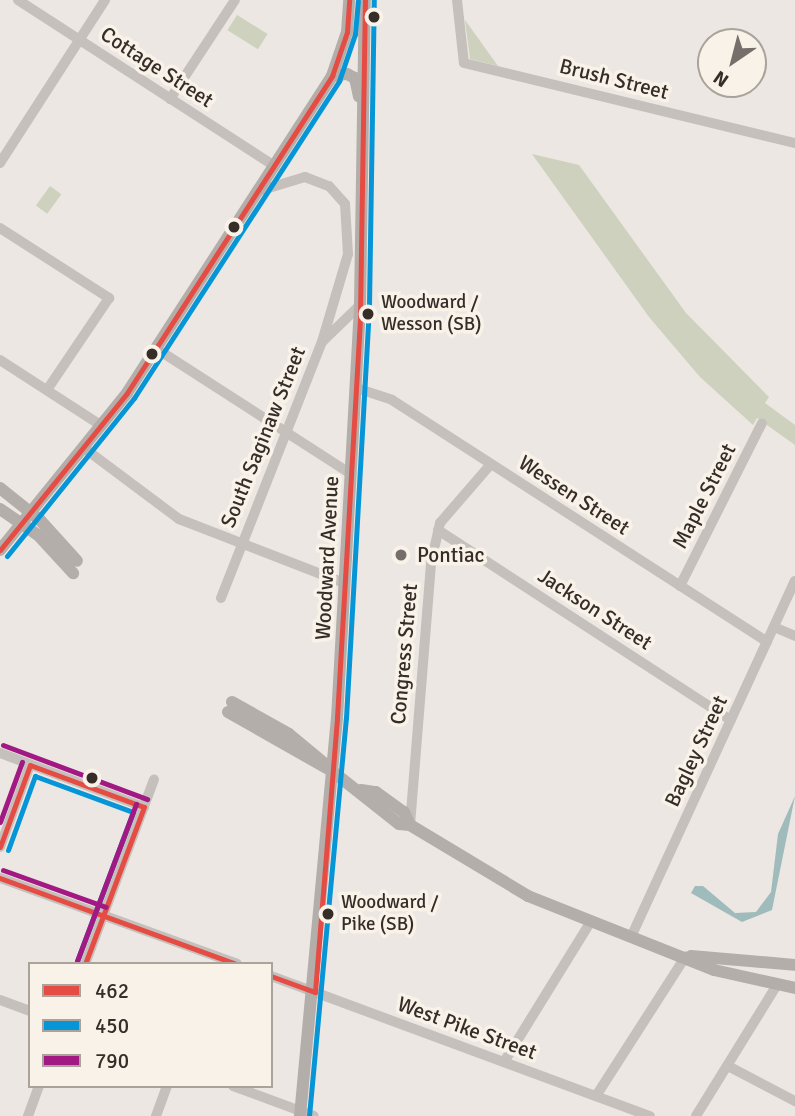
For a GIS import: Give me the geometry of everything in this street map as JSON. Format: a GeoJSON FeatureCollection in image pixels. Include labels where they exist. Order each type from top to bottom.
{"type":"FeatureCollection","features":[{"type":"Feature","properties":{"kind":"main road"},"geometry":{"type":"LineString","coordinates":[[0,550],[102,426],[157,349],[275,166],[332,76],[347,32],[349,0]]}},
{"type":"Feature","properties":{"kind":"main road","name":"Woodward Avenue"},"geometry":{"type":"LineString","coordinates":[[300,1114],[315,992],[351,474],[360,305],[365,0]]}},
{"type":"Feature","properties":{"kind":"main road"},"geometry":{"type":"LineString","coordinates":[[332,76],[347,74],[355,78],[364,153]]}},
{"type":"Feature","properties":{"kind":"main road"},"geometry":{"type":"LineString","coordinates":[[0,509],[75,567],[31,512],[3,495]]}},
{"type":"Feature","properties":{"kind":"main road"},"geometry":{"type":"LineString","coordinates":[[230,707],[308,747],[332,771],[361,790],[371,804],[399,824],[410,825],[504,884],[590,923],[685,956],[714,970],[795,989]]}},
{"type":"Feature","properties":{"kind":"main road"},"geometry":{"type":"LineString","coordinates":[[685,956],[795,965]]}},
{"type":"Feature","properties":{"kind":"main road"},"geometry":{"type":"LineString","coordinates":[[777,985],[782,976],[795,971]]}},
{"type":"Feature","properties":{"kind":"street","name":"Cottage Street"},"geometry":{"type":"LineString","coordinates":[[18,0],[275,166]]}},
{"type":"Feature","properties":{"kind":"street"},"geometry":{"type":"LineString","coordinates":[[0,163],[106,0]]}},
{"type":"Feature","properties":{"kind":"street","name":"Brush Street"},"geometry":{"type":"LineString","coordinates":[[457,0],[464,63],[795,143]]}},
{"type":"Feature","properties":{"kind":"street"},"geometry":{"type":"LineString","coordinates":[[170,99],[230,2]]}},
{"type":"Feature","properties":{"kind":"street"},"geometry":{"type":"LineString","coordinates":[[259,191],[305,177],[329,186],[345,204],[348,254],[322,342]]}},
{"type":"Feature","properties":{"kind":"street"},"geometry":{"type":"LineString","coordinates":[[0,228],[109,298],[47,390]]}},
{"type":"Feature","properties":{"kind":"street","name":"South Saginaw Street"},"geometry":{"type":"LineString","coordinates":[[221,598],[284,431],[322,342],[360,305]]}},
{"type":"Feature","properties":{"kind":"street"},"geometry":{"type":"LineString","coordinates":[[157,349],[351,474]]}},
{"type":"Feature","properties":{"kind":"street"},"geometry":{"type":"LineString","coordinates":[[0,360],[102,426]]}},
{"type":"Feature","properties":{"kind":"street","name":"Wessen Street"},"geometry":{"type":"LineString","coordinates":[[356,388],[392,400],[767,642]]}},
{"type":"Feature","properties":{"kind":"street","name":"Maple Street"},"geometry":{"type":"LineString","coordinates":[[680,586],[762,423]]}},
{"type":"Feature","properties":{"kind":"street"},"geometry":{"type":"LineString","coordinates":[[83,448],[163,510],[241,544],[344,583]]}},
{"type":"Feature","properties":{"kind":"street","name":"Congress Street"},"geometry":{"type":"LineString","coordinates":[[410,825],[431,564],[438,530],[444,516],[491,464]]}},
{"type":"Feature","properties":{"kind":"street","name":"Jackson Street"},"geometry":{"type":"LineString","coordinates":[[438,530],[731,720]]}},
{"type":"Feature","properties":{"kind":"street","name":"Bagley Street"},"geometry":{"type":"LineString","coordinates":[[631,937],[795,581]]}},
{"type":"Feature","properties":{"kind":"street"},"geometry":{"type":"LineString","coordinates":[[774,627],[795,636]]}},
{"type":"Feature","properties":{"kind":"street"},"geometry":{"type":"LineString","coordinates":[[0,753],[144,807]]}},
{"type":"Feature","properties":{"kind":"street"},"geometry":{"type":"LineString","coordinates":[[0,847],[30,765]]}},
{"type":"Feature","properties":{"kind":"street"},"geometry":{"type":"LineString","coordinates":[[86,962],[154,779]]}},
{"type":"Feature","properties":{"kind":"street"},"geometry":{"type":"LineString","coordinates":[[0,878],[103,915],[215,960]]}},
{"type":"Feature","properties":{"kind":"street"},"geometry":{"type":"LineString","coordinates":[[504,1062],[590,923]]}},
{"type":"Feature","properties":{"kind":"street"},"geometry":{"type":"LineString","coordinates":[[596,1096],[685,956]]}},
{"type":"Feature","properties":{"kind":"street","name":"West Pike Street"},"geometry":{"type":"LineString","coordinates":[[273,977],[650,1116]]}},
{"type":"Feature","properties":{"kind":"street"},"geometry":{"type":"LineString","coordinates":[[696,1116],[777,985]]}},
{"type":"Feature","properties":{"kind":"street"},"geometry":{"type":"LineString","coordinates":[[0,1000],[28,1010]]}},
{"type":"Feature","properties":{"kind":"street"},"geometry":{"type":"LineString","coordinates":[[728,1066],[795,1101]]}},
{"type":"Feature","properties":{"kind":"street"},"geometry":{"type":"LineString","coordinates":[[28,1116],[39,1088]]}},
{"type":"Feature","properties":{"kind":"street"},"geometry":{"type":"LineString","coordinates":[[156,1116],[166,1088]]}},
{"type":"Feature","properties":{"kind":"street"},"geometry":{"type":"LineString","coordinates":[[238,1088],[300,1114],[314,1116]]}},
{"type":"Feature","properties":{"kind":"green space"},"geometry":{"type":"Polygon","coordinates":[[[237,15],[268,34],[258,49],[227,30],[237,15]]]}},
{"type":"Feature","properties":{"kind":"green space"},"geometry":{"type":"Polygon","coordinates":[[[465,20],[498,66],[470,59],[465,20]]]}},
{"type":"Feature","properties":{"kind":"green space"},"geometry":{"type":"Polygon","coordinates":[[[532,154],[579,165],[686,313],[769,397],[765,403],[795,425],[795,445],[757,418],[753,425],[700,377],[649,317],[532,154]]]}},
{"type":"Feature","properties":{"kind":"green space"},"geometry":{"type":"Polygon","coordinates":[[[50,186],[61,194],[47,214],[36,205],[50,186]]]}},
{"type":"Feature","properties":{"kind":"water"},"geometry":{"type":"Polygon","coordinates":[[[795,796],[772,910],[742,922],[691,893],[695,886],[703,886],[735,913],[756,912],[771,892],[778,834],[795,796]]]}},
{"type":"Feature","properties":{"kind":"transit line","name":"462"},"geometry":{"type":"LineString","coordinates":[[0,550],[127,393],[332,76],[347,32],[349,0]]}},
{"type":"Feature","properties":{"kind":"transit line","name":"462"},"geometry":{"type":"LineString","coordinates":[[273,977],[315,992],[337,718],[360,315],[365,0]]}},
{"type":"Feature","properties":{"kind":"transit line","name":"450"},"geometry":{"type":"LineString","coordinates":[[309,1116],[346,718],[369,305],[374,0]]}},
{"type":"Feature","properties":{"kind":"transit line","name":"450"},"geometry":{"type":"LineString","coordinates":[[7,556],[134,398],[339,81],[355,34],[358,1]]}},
{"type":"Feature","properties":{"kind":"transit line","name":"790"},"geometry":{"type":"LineString","coordinates":[[3,745],[147,799]]}},
{"type":"Feature","properties":{"kind":"transit line","name":"790"},"geometry":{"type":"LineString","coordinates":[[0,822],[22,762]]}},
{"type":"Feature","properties":{"kind":"transit line","name":"462"},"geometry":{"type":"LineString","coordinates":[[30,765],[144,807]]}},
{"type":"Feature","properties":{"kind":"transit line","name":"462"},"geometry":{"type":"LineString","coordinates":[[0,847],[30,765]]}},
{"type":"Feature","properties":{"kind":"transit line","name":"450"},"geometry":{"type":"LineString","coordinates":[[8,850],[35,776],[133,812],[77,961]]}},
{"type":"Feature","properties":{"kind":"transit line","name":"790"},"geometry":{"type":"LineString","coordinates":[[77,961],[136,804]]}},
{"type":"Feature","properties":{"kind":"transit line","name":"462"},"geometry":{"type":"LineString","coordinates":[[86,962],[144,807]]}},
{"type":"Feature","properties":{"kind":"transit line","name":"790"},"geometry":{"type":"LineString","coordinates":[[3,870],[106,907]]}},
{"type":"Feature","properties":{"kind":"transit line","name":"462"},"geometry":{"type":"LineString","coordinates":[[0,878],[231,962]]}},
{"type":"Feature","properties":{"kind":"place","name":"Woodward / Wesson (SB)"},"geometry":{"type":"Point","coordinates":[368,314]}},
{"type":"Feature","properties":{"kind":"place","name":"Pontiac"},"geometry":{"type":"Point","coordinates":[401,555]}},
{"type":"Feature","properties":{"kind":"place","name":"Woodward / Pike (SB)"},"geometry":{"type":"Point","coordinates":[328,914]}}]}
